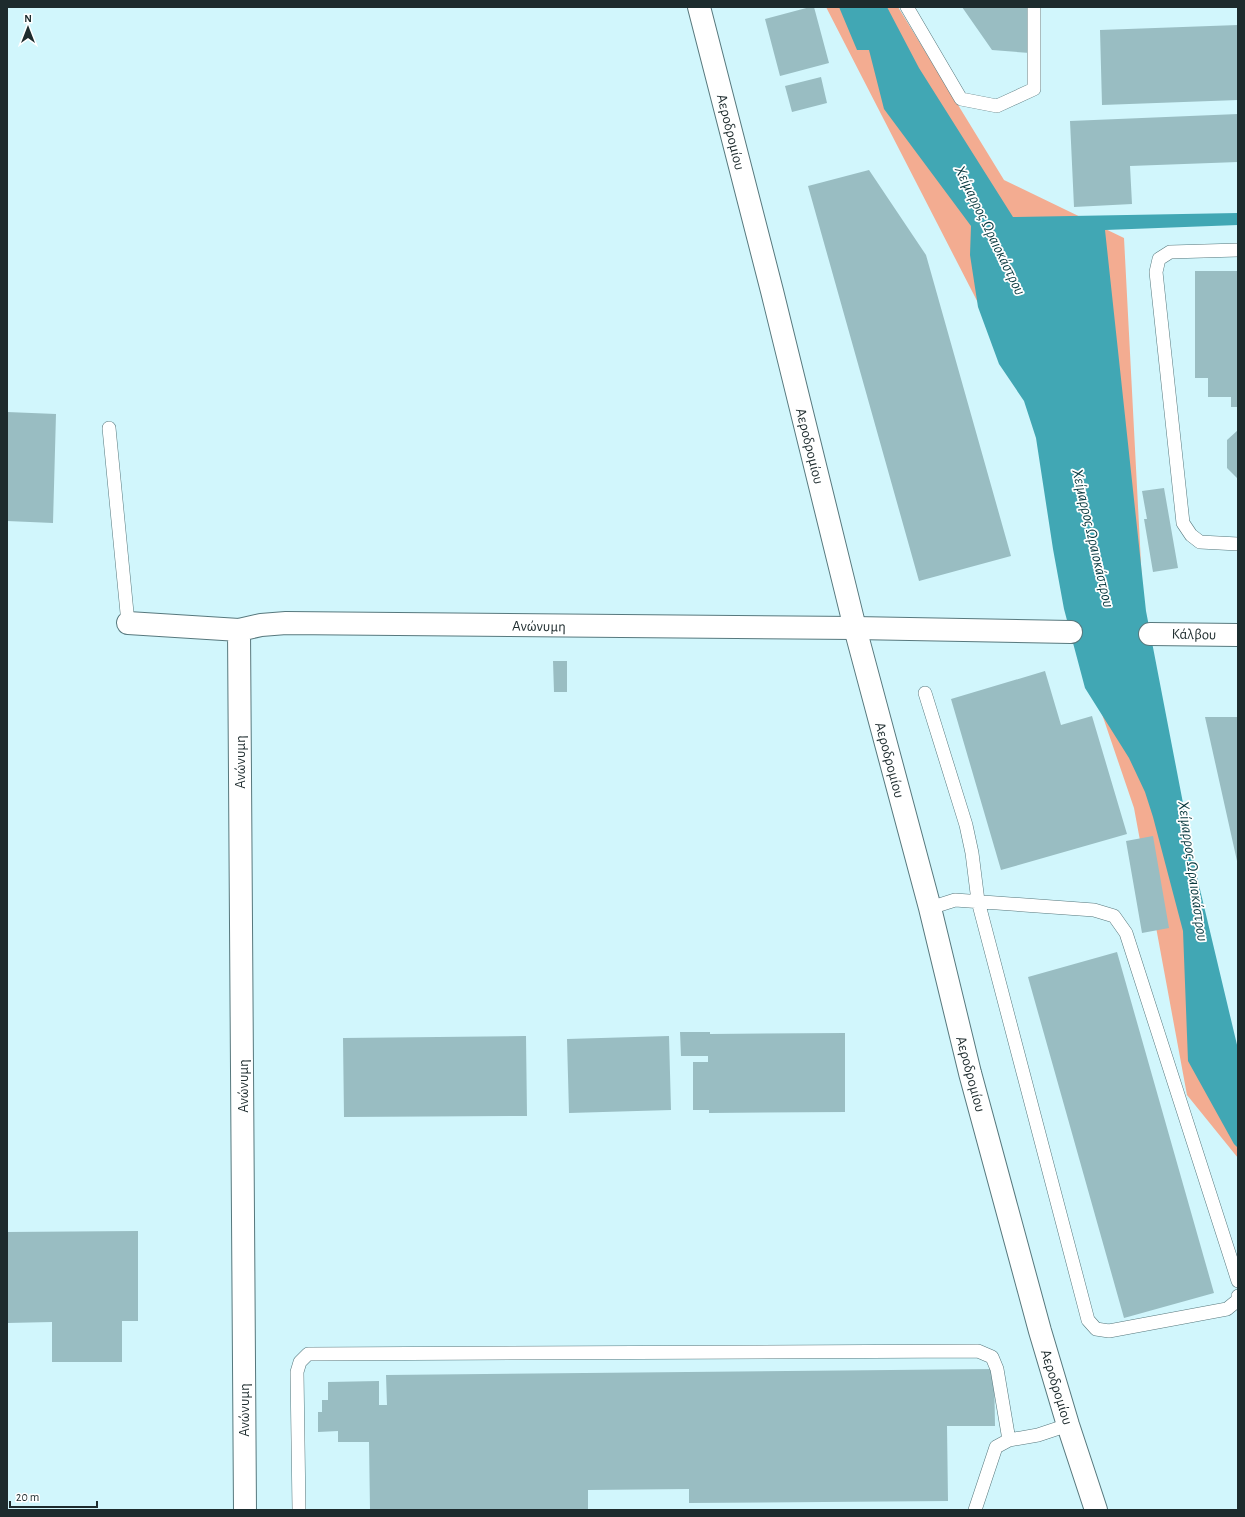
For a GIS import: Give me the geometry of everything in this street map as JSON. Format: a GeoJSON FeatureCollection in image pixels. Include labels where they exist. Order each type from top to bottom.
{"type":"FeatureCollection","features":[{"type":"Feature","properties":{"kind":"street","name":"Αεροδρομίου"},"geometry":{"type":"LineString","coordinates":[[699,7],[772,292],[855,628],[930,908],[972,1080],[1040,1331],[1068,1425],[1096,1510]]}},
{"type":"Feature","properties":{"kind":"street"},"geometry":{"type":"LineString","coordinates":[[128,624],[239,630]]}},
{"type":"Feature","properties":{"kind":"street","name":"Ανώνυμη"},"geometry":{"type":"LineString","coordinates":[[245,1510],[239,630],[261,625],[286,624],[855,628],[1071,632]]}},
{"type":"Feature","properties":{"kind":"street","name":"Κάλβου"},"geometry":{"type":"LineString","coordinates":[[1150,634],[1238,635]]}},
{"type":"Feature","properties":{"kind":"lane"},"geometry":{"type":"LineString","coordinates":[[907,7],[961,99],[997,106],[1034,89],[1034,7]]}},
{"type":"Feature","properties":{"kind":"lane"},"geometry":{"type":"LineString","coordinates":[[1238,250],[1170,252],[1159,259],[1156,272],[1183,524],[1191,535],[1200,542],[1238,544]]}},
{"type":"Feature","properties":{"kind":"lane"},"geometry":{"type":"LineString","coordinates":[[109,428],[128,624]]}},
{"type":"Feature","properties":{"kind":"lane"},"geometry":{"type":"LineString","coordinates":[[925,693],[966,825],[972,852],[978,901],[1088,1320],[1096,1329],[1109,1331],[1227,1309],[1238,1300],[1238,1296]]}},
{"type":"Feature","properties":{"kind":"lane"},"geometry":{"type":"LineString","coordinates":[[930,908],[955,900],[1094,910],[1114,916],[1126,933],[1238,1281]]}},
{"type":"Feature","properties":{"kind":"lane"},"geometry":{"type":"LineString","coordinates":[[299,1510],[297,1372],[300,1362],[308,1354],[978,1352],[992,1357],[997,1369],[1008,1440]]}},
{"type":"Feature","properties":{"kind":"lane"},"geometry":{"type":"LineString","coordinates":[[975,1510],[996,1447],[1008,1440],[1038,1435],[1068,1425]]}},
{"type":"Feature","properties":{"kind":"shaded area"},"geometry":{"type":"Polygon","coordinates":[[[826,7],[898,7],[1004,180],[1124,238],[1144,621],[1235,1062],[1238,1066],[1238,1158],[1187,1095],[1134,808],[1072,626],[1048,439],[826,7]]]}},
{"type":"Feature","properties":{"kind":"water","name":"Χείμαρρος Ωραιοκάστρου"},"geometry":{"type":"Polygon","coordinates":[[[839,7],[887,7],[919,68],[1013,217],[1238,213],[1238,225],[1105,230],[1146,611],[1198,881],[1238,1049],[1238,1148],[1234,1144],[1188,1061],[1183,931],[1145,792],[1129,758],[1085,688],[1064,609],[1036,438],[1024,401],[999,364],[978,307],[970,255],[971,226],[884,109],[869,50],[857,50],[839,7]]]}},
{"type":"Feature","properties":{"kind":"building"},"geometry":{"type":"Polygon","coordinates":[[[814,7],[829,63],[780,76],[765,19],[814,7]]]}},
{"type":"Feature","properties":{"kind":"building"},"geometry":{"type":"Polygon","coordinates":[[[962,7],[1029,7],[1030,53],[992,50],[962,7]]]}},
{"type":"Feature","properties":{"kind":"building"},"geometry":{"type":"Polygon","coordinates":[[[1238,25],[1238,100],[1102,105],[1100,30],[1238,25]]]}},
{"type":"Feature","properties":{"kind":"building"},"geometry":{"type":"Polygon","coordinates":[[[821,77],[827,103],[792,112],[785,86],[821,77]]]}},
{"type":"Feature","properties":{"kind":"building"},"geometry":{"type":"Polygon","coordinates":[[[1238,114],[1238,162],[1130,166],[1132,204],[1074,207],[1070,121],[1238,114]]]}},
{"type":"Feature","properties":{"kind":"building"},"geometry":{"type":"Polygon","coordinates":[[[869,170],[926,255],[1011,556],[919,581],[808,186],[869,170]]]}},
{"type":"Feature","properties":{"kind":"building"},"geometry":{"type":"Polygon","coordinates":[[[1195,271],[1238,271],[1238,407],[1231,407],[1231,397],[1208,397],[1208,378],[1195,378],[1195,271]]]}},
{"type":"Feature","properties":{"kind":"building"},"geometry":{"type":"Polygon","coordinates":[[[7,412],[56,414],[53,523],[7,521],[7,412]]]}},
{"type":"Feature","properties":{"kind":"building"},"geometry":{"type":"Polygon","coordinates":[[[1238,430],[1238,479],[1227,468],[1227,440],[1238,430]]]}},
{"type":"Feature","properties":{"kind":"building"},"geometry":{"type":"Polygon","coordinates":[[[1164,488],[1178,568],[1153,572],[1144,519],[1147,519],[1142,491],[1164,488]]]}},
{"type":"Feature","properties":{"kind":"building"},"geometry":{"type":"Polygon","coordinates":[[[553,661],[567,661],[567,692],[554,692],[553,661]]]}},
{"type":"Feature","properties":{"kind":"building"},"geometry":{"type":"Polygon","coordinates":[[[1045,671],[1061,725],[1092,716],[1127,834],[1001,870],[951,699],[1045,671]]]}},
{"type":"Feature","properties":{"kind":"building"},"geometry":{"type":"Polygon","coordinates":[[[1205,717],[1238,717],[1238,861],[1237,861],[1205,717]]]}},
{"type":"Feature","properties":{"kind":"building"},"geometry":{"type":"Polygon","coordinates":[[[1153,836],[1169,928],[1142,933],[1126,841],[1153,836]]]}},
{"type":"Feature","properties":{"kind":"building"},"geometry":{"type":"Polygon","coordinates":[[[1117,952],[1214,1293],[1124,1318],[1028,977],[1117,952]]]}},
{"type":"Feature","properties":{"kind":"building"},"geometry":{"type":"Polygon","coordinates":[[[680,1032],[710,1032],[710,1034],[845,1033],[845,1112],[709,1113],[709,1110],[693,1110],[693,1062],[708,1062],[708,1056],[681,1056],[680,1032]]]}},
{"type":"Feature","properties":{"kind":"building"},"geometry":{"type":"Polygon","coordinates":[[[526,1036],[527,1116],[344,1117],[343,1038],[526,1036]]]}},
{"type":"Feature","properties":{"kind":"building"},"geometry":{"type":"Polygon","coordinates":[[[669,1036],[671,1110],[569,1113],[567,1039],[669,1036]]]}},
{"type":"Feature","properties":{"kind":"building"},"geometry":{"type":"Polygon","coordinates":[[[138,1231],[138,1321],[122,1321],[122,1362],[52,1362],[52,1322],[7,1323],[7,1232],[138,1231]]]}},
{"type":"Feature","properties":{"kind":"building"},"geometry":{"type":"Polygon","coordinates":[[[994,1369],[995,1426],[947,1426],[948,1501],[689,1503],[689,1489],[588,1490],[588,1510],[370,1510],[369,1442],[338,1442],[338,1431],[318,1432],[318,1412],[322,1412],[322,1400],[328,1400],[328,1382],[379,1381],[379,1405],[387,1405],[386,1375],[994,1369]]]}}]}
